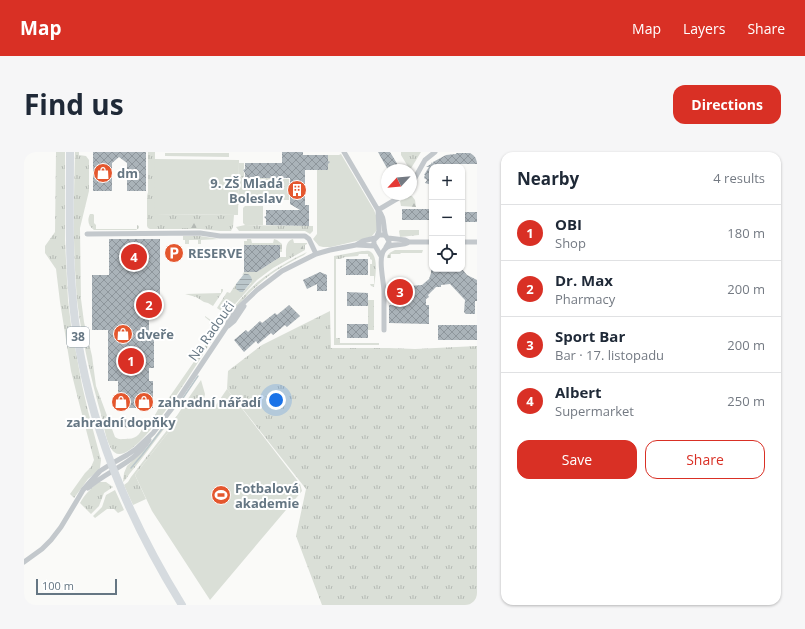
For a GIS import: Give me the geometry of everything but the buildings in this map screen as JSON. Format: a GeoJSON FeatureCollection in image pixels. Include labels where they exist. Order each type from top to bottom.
{"type":"FeatureCollection","features":[{"type":"Feature","properties":{"kind":"main road","name":"38"},"geometry":{"type":"LineString","coordinates":[[70,152],[70,248],[72,293],[75,321],[86,383],[98,425],[119,486],[145,540],[182,605]]}},
{"type":"Feature","properties":{"kind":"street"},"geometry":{"type":"LineString","coordinates":[[344,152],[378,210],[382,214],[388,244],[381,256]]}},
{"type":"Feature","properties":{"kind":"street"},"geometry":{"type":"LineString","coordinates":[[417,174],[425,160],[435,152]]}},
{"type":"Feature","properties":{"kind":"street"},"geometry":{"type":"LineString","coordinates":[[378,210],[395,200]]}},
{"type":"Feature","properties":{"kind":"street"},"geometry":{"type":"LineString","coordinates":[[378,210],[379,230],[374,242],[381,256],[384,289],[384,330]]}},
{"type":"Feature","properties":{"kind":"street"},"geometry":{"type":"LineString","coordinates":[[87,234],[200,233],[220,236],[305,236],[309,239],[316,254]]}},
{"type":"Feature","properties":{"kind":"street"},"geometry":{"type":"LineString","coordinates":[[356,245],[381,235],[409,242]]}},
{"type":"Feature","properties":{"kind":"street"},"geometry":{"type":"LineString","coordinates":[[356,245],[376,247],[381,250],[392,245],[406,244],[409,242],[429,242]]}},
{"type":"Feature","properties":{"kind":"street"},"geometry":{"type":"LineString","coordinates":[[465,242],[477,242]]}},
{"type":"Feature","properties":{"kind":"street","name":"Na Radouči"},"geometry":{"type":"LineString","coordinates":[[24,562],[42,549],[51,540],[61,527],[79,497],[112,467],[128,461],[147,443],[227,326],[234,321],[247,301],[257,290],[274,276],[316,254],[356,245]]}},
{"type":"Feature","properties":{"kind":"green space"},"geometry":{"type":"Polygon","coordinates":[[[56,152],[65,152],[65,240],[68,300],[71,325],[82,385],[101,460],[100,468],[88,479],[74,498],[70,494],[91,467],[94,460],[71,371],[56,269],[45,253],[45,246],[55,232],[56,152]]]}},
{"type":"Feature","properties":{"kind":"green space"},"geometry":{"type":"Polygon","coordinates":[[[75,152],[79,152],[79,155],[86,156],[89,160],[89,191],[80,228],[81,299],[84,322],[92,356],[96,386],[115,437],[121,439],[137,436],[143,426],[150,422],[163,400],[166,402],[209,340],[207,338],[208,336],[211,338],[214,334],[211,332],[215,331],[214,325],[210,325],[211,322],[205,316],[215,324],[217,328],[216,334],[172,402],[157,422],[143,439],[130,450],[119,454],[112,450],[105,433],[81,330],[76,292],[74,241],[75,152]]]}},
{"type":"Feature","properties":{"kind":"green space"},"geometry":{"type":"Polygon","coordinates":[[[148,152],[155,152],[155,214],[234,215],[233,227],[231,231],[148,228],[148,152]]]}},
{"type":"Feature","properties":{"kind":"green space"},"geometry":{"type":"Polygon","coordinates":[[[401,152],[421,152],[414,164],[406,164],[401,155],[401,152]]]}},
{"type":"Feature","properties":{"kind":"green space"},"geometry":{"type":"Polygon","coordinates":[[[165,153],[229,153],[229,157],[165,156],[165,153]]]}},
{"type":"Feature","properties":{"kind":"green space"},"geometry":{"type":"Polygon","coordinates":[[[341,154],[374,210],[378,221],[377,230],[372,236],[365,239],[331,247],[323,247],[319,246],[313,239],[317,234],[317,170],[328,161],[328,155],[341,154]]]}},
{"type":"Feature","properties":{"kind":"green space"},"geometry":{"type":"Polygon","coordinates":[[[155,159],[239,160],[238,215],[154,214],[155,159]]]}},
{"type":"Feature","properties":{"kind":"green space"},"geometry":{"type":"Polygon","coordinates":[[[239,163],[244,163],[244,178],[254,178],[257,180],[258,178],[289,179],[289,200],[243,200],[238,205],[239,163]]]}},
{"type":"Feature","properties":{"kind":"green space"},"geometry":{"type":"Polygon","coordinates":[[[415,200],[416,207],[401,206],[400,201],[415,200]]]}},
{"type":"Feature","properties":{"kind":"green space"},"geometry":{"type":"Polygon","coordinates":[[[245,206],[263,206],[263,225],[245,225],[243,223],[243,208],[245,206]]]}},
{"type":"Feature","properties":{"kind":"green space"},"geometry":{"type":"Polygon","coordinates":[[[90,214],[94,215],[96,229],[137,229],[137,225],[139,228],[136,230],[94,230],[90,227],[89,223],[90,214]]]}},
{"type":"Feature","properties":{"kind":"green space"},"geometry":{"type":"Polygon","coordinates":[[[176,222],[196,222],[198,226],[196,228],[176,228],[176,222]]]}},
{"type":"Feature","properties":{"kind":"green space"},"geometry":{"type":"Polygon","coordinates":[[[245,225],[313,226],[313,231],[310,234],[305,231],[239,231],[236,227],[245,225]]]}},
{"type":"Feature","properties":{"kind":"green space"},"geometry":{"type":"Polygon","coordinates":[[[400,230],[419,230],[419,235],[400,237],[400,230]]]}},
{"type":"Feature","properties":{"kind":"green space"},"geometry":{"type":"Polygon","coordinates":[[[183,236],[200,236],[219,239],[201,240],[201,244],[198,244],[198,240],[189,240],[189,244],[185,244],[183,236]]]}},
{"type":"Feature","properties":{"kind":"green space"},"geometry":{"type":"Polygon","coordinates":[[[247,239],[251,239],[252,243],[273,243],[274,239],[277,240],[282,244],[282,252],[280,252],[280,245],[244,245],[244,241],[247,241],[247,239]]]}},
{"type":"Feature","properties":{"kind":"green space"},"geometry":{"type":"Polygon","coordinates":[[[293,239],[294,243],[307,243],[305,245],[305,250],[273,268],[257,280],[226,314],[217,308],[227,292],[230,293],[236,284],[236,289],[243,292],[251,283],[244,274],[242,275],[244,272],[257,272],[280,257],[286,257],[287,244],[293,239]]]}},
{"type":"Feature","properties":{"kind":"green space"},"geometry":{"type":"Polygon","coordinates":[[[302,245],[303,248],[290,256],[287,254],[288,246],[302,245]]]}},
{"type":"Feature","properties":{"kind":"green space"},"geometry":{"type":"Polygon","coordinates":[[[395,250],[423,250],[422,253],[391,254],[391,258],[387,258],[388,254],[395,250]]]}},
{"type":"Feature","properties":{"kind":"green space"},"geometry":{"type":"Polygon","coordinates":[[[370,251],[375,259],[376,268],[374,287],[370,284],[374,284],[374,276],[370,276],[370,264],[372,264],[372,260],[368,254],[359,254],[358,256],[336,259],[336,338],[340,338],[340,343],[379,343],[379,345],[334,345],[334,256],[370,251]]]}},
{"type":"Feature","properties":{"kind":"green space"},"geometry":{"type":"Polygon","coordinates":[[[307,252],[269,276],[251,291],[229,316],[228,315],[259,281],[277,269],[307,252]]]}},
{"type":"Feature","properties":{"kind":"green space"},"geometry":{"type":"Polygon","coordinates":[[[221,289],[223,289],[223,291],[213,306],[196,297],[185,294],[221,293],[221,289]]]}},
{"type":"Feature","properties":{"kind":"green space"},"geometry":{"type":"Polygon","coordinates":[[[368,300],[374,300],[374,330],[368,330],[368,300]]]}},
{"type":"Feature","properties":{"kind":"green space"},"geometry":{"type":"Polygon","coordinates":[[[330,311],[331,348],[415,349],[477,346],[477,605],[322,605],[296,536],[306,489],[227,389],[228,371],[262,345],[330,311]]]}},
{"type":"Feature","properties":{"kind":"green space"},"geometry":{"type":"Polygon","coordinates":[[[201,380],[205,394],[204,399],[201,401],[185,403],[201,380]]]}},
{"type":"Feature","properties":{"kind":"green space","name":"Fotbalová akademie"},"geometry":{"type":"Polygon","coordinates":[[[227,389],[300,484],[302,491],[210,600],[152,511],[135,475],[170,430],[183,409],[205,405],[214,408],[227,389]]]}},
{"type":"Feature","properties":{"kind":"green space"},"geometry":{"type":"Polygon","coordinates":[[[197,405],[199,406],[183,410],[170,430],[135,475],[146,499],[133,505],[124,485],[128,482],[168,429],[182,408],[197,405]]]}},
{"type":"Feature","properties":{"kind":"green space"},"geometry":{"type":"Polygon","coordinates":[[[162,427],[164,429],[123,482],[124,473],[127,466],[147,447],[162,427]]]}},
{"type":"Feature","properties":{"kind":"green space"},"geometry":{"type":"Polygon","coordinates":[[[99,482],[106,482],[113,487],[104,493],[99,506],[91,514],[80,503],[88,491],[99,482]]]}},
{"type":"Feature","properties":{"kind":"green space"},"geometry":{"type":"Polygon","coordinates":[[[115,490],[124,510],[118,513],[114,509],[107,509],[95,518],[93,516],[102,507],[106,495],[115,490]]]}},
{"type":"Feature","properties":{"kind":"shaded area"},"geometry":{"type":"Polygon","coordinates":[[[244,274],[250,276],[252,281],[243,292],[240,292],[236,289],[236,284],[244,274]]]}},
{"type":"Feature","properties":{"kind":"waterway"},"geometry":{"type":"LineString","coordinates":[[181,401],[198,376]]}},
{"type":"Feature","properties":{"kind":"waterway"},"geometry":{"type":"LineString","coordinates":[[131,468],[162,429]]}},
{"type":"Feature","properties":{"kind":"place","name":"dm"},"geometry":{"type":"Point","coordinates":[103,173]}},
{"type":"Feature","properties":{"kind":"place","name":"9. ZŠ Mladá Boleslav"},"geometry":{"type":"Point","coordinates":[297,190]}},
{"type":"Feature","properties":{"kind":"place","name":"RESERVE"},"geometry":{"type":"Point","coordinates":[174,253]}},
{"type":"Feature","properties":{"kind":"place","name":"Albert"},"geometry":{"type":"Point","coordinates":[134,257]}},
{"type":"Feature","properties":{"kind":"place","name":"Sport Bar"},"geometry":{"type":"Point","coordinates":[400,292]}},
{"type":"Feature","properties":{"kind":"place","name":"Dr. Max"},"geometry":{"type":"Point","coordinates":[149,305]}},
{"type":"Feature","properties":{"kind":"place","name":"dveře"},"geometry":{"type":"Point","coordinates":[123,334]}},
{"type":"Feature","properties":{"kind":"place","name":"OBI"},"geometry":{"type":"Point","coordinates":[131,361]}},
{"type":"Feature","properties":{"kind":"place","name":"zahradní dopňky"},"geometry":{"type":"Point","coordinates":[121,402]}},
{"type":"Feature","properties":{"kind":"place","name":"zahradní nářadí"},"geometry":{"type":"Point","coordinates":[144,402]}},
{"type":"Feature","properties":{"kind":"place","name":"Fotbalová akademie"},"geometry":{"type":"Point","coordinates":[221,495]}}]}
